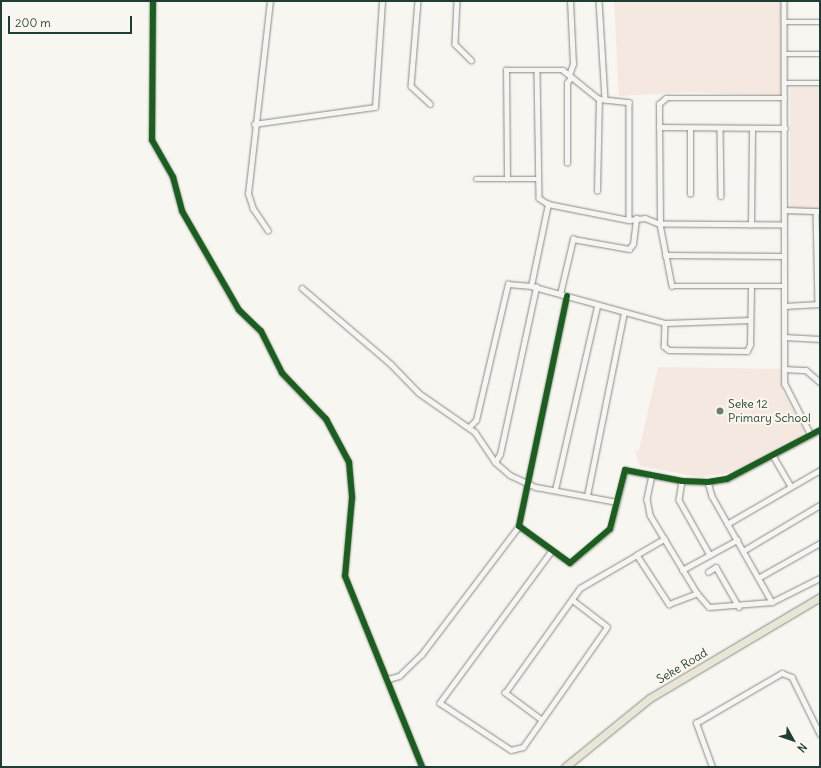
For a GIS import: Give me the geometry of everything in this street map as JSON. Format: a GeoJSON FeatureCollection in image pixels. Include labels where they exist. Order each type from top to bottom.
{"type":"FeatureCollection","features":[{"type":"Feature","properties":{"kind":"main road","name":"Seke Road"},"geometry":{"type":"LineString","coordinates":[[565,767],[650,698],[820,597]]}},
{"type":"Feature","properties":{"kind":"street"},"geometry":{"type":"LineString","coordinates":[[153,1],[152,140],[172,177],[182,211],[239,310],[261,331],[282,373],[326,419],[349,462],[352,498],[345,576],[388,679],[422,767]]}},
{"type":"Feature","properties":{"kind":"street"},"geometry":{"type":"LineString","coordinates":[[268,231],[253,209],[248,194],[254,124],[270,1]]}},
{"type":"Feature","properties":{"kind":"street"},"geometry":{"type":"LineString","coordinates":[[254,124],[375,107],[382,1]]}},
{"type":"Feature","properties":{"kind":"street"},"geometry":{"type":"LineString","coordinates":[[418,1],[411,86],[430,104]]}},
{"type":"Feature","properties":{"kind":"street"},"geometry":{"type":"LineString","coordinates":[[457,1],[455,44],[471,60]]}},
{"type":"Feature","properties":{"kind":"street"},"geometry":{"type":"LineString","coordinates":[[567,163],[567,83],[573,64],[570,1]]}},
{"type":"Feature","properties":{"kind":"street"},"geometry":{"type":"LineString","coordinates":[[600,1],[605,99]]}},
{"type":"Feature","properties":{"kind":"street"},"geometry":{"type":"LineString","coordinates":[[784,1],[784,369],[786,389],[812,435]]}},
{"type":"Feature","properties":{"kind":"street"},"geometry":{"type":"LineString","coordinates":[[784,22],[820,22]]}},
{"type":"Feature","properties":{"kind":"street"},"geometry":{"type":"LineString","coordinates":[[784,54],[820,54]]}},
{"type":"Feature","properties":{"kind":"street"},"geometry":{"type":"LineString","coordinates":[[507,179],[506,70],[563,70],[600,99],[625,100],[631,106],[629,220]]}},
{"type":"Feature","properties":{"kind":"street"},"geometry":{"type":"LineString","coordinates":[[537,70],[538,179],[541,184],[537,193],[548,204],[629,220],[636,218],[660,224],[784,225]]}},
{"type":"Feature","properties":{"kind":"street"},"geometry":{"type":"LineString","coordinates":[[785,83],[820,84]]}},
{"type":"Feature","properties":{"kind":"street"},"geometry":{"type":"LineString","coordinates":[[784,286],[674,287],[669,282],[660,224],[659,104],[663,99],[785,98]]}},
{"type":"Feature","properties":{"kind":"street"},"geometry":{"type":"LineString","coordinates":[[597,191],[600,99]]}},
{"type":"Feature","properties":{"kind":"street"},"geometry":{"type":"LineString","coordinates":[[659,128],[785,128]]}},
{"type":"Feature","properties":{"kind":"street"},"geometry":{"type":"LineString","coordinates":[[690,128],[690,194]]}},
{"type":"Feature","properties":{"kind":"street"},"geometry":{"type":"LineString","coordinates":[[720,128],[721,196]]}},
{"type":"Feature","properties":{"kind":"street"},"geometry":{"type":"LineString","coordinates":[[751,225],[752,129]]}},
{"type":"Feature","properties":{"kind":"street"},"geometry":{"type":"LineString","coordinates":[[476,179],[538,179]]}},
{"type":"Feature","properties":{"kind":"street"},"geometry":{"type":"LineString","coordinates":[[494,462],[500,454],[534,286],[548,204]]}},
{"type":"Feature","properties":{"kind":"street"},"geometry":{"type":"LineString","coordinates":[[784,306],[819,304],[818,211],[785,210]]}},
{"type":"Feature","properties":{"kind":"street"},"geometry":{"type":"LineString","coordinates":[[560,294],[573,239],[629,249],[633,244],[636,218]]}},
{"type":"Feature","properties":{"kind":"street"},"geometry":{"type":"LineString","coordinates":[[664,255],[784,256]]}},
{"type":"Feature","properties":{"kind":"street"},"geometry":{"type":"LineString","coordinates":[[469,427],[476,420],[508,284],[534,286],[597,306],[665,323],[750,320]]}},
{"type":"Feature","properties":{"kind":"street"},"geometry":{"type":"LineString","coordinates":[[665,323],[664,346],[669,350],[745,351],[750,345],[751,287]]}},
{"type":"Feature","properties":{"kind":"street"},"geometry":{"type":"LineString","coordinates":[[302,288],[391,364],[419,393],[469,427],[484,443],[494,462],[528,485],[617,502]]}},
{"type":"Feature","properties":{"kind":"street"},"geometry":{"type":"LineString","coordinates":[[388,679],[399,676],[421,655],[519,526],[567,296]]}},
{"type":"Feature","properties":{"kind":"street"},"geometry":{"type":"LineString","coordinates":[[555,490],[597,306]]}},
{"type":"Feature","properties":{"kind":"street"},"geometry":{"type":"LineString","coordinates":[[587,496],[624,313]]}},
{"type":"Feature","properties":{"kind":"street"},"geometry":{"type":"LineString","coordinates":[[784,337],[820,339]]}},
{"type":"Feature","properties":{"kind":"street"},"geometry":{"type":"LineString","coordinates":[[784,369],[806,370],[820,382]]}},
{"type":"Feature","properties":{"kind":"street"},"geometry":{"type":"LineString","coordinates":[[519,526],[570,564],[610,529],[625,470],[682,480],[708,482],[743,473],[820,430]]}},
{"type":"Feature","properties":{"kind":"street"},"geometry":{"type":"LineString","coordinates":[[774,457],[792,487]]}},
{"type":"Feature","properties":{"kind":"street"},"geometry":{"type":"LineString","coordinates":[[727,524],[820,470]]}},
{"type":"Feature","properties":{"kind":"street"},"geometry":{"type":"LineString","coordinates":[[652,475],[647,508],[682,570],[697,593],[711,608],[739,607],[772,602],[820,578]]}},
{"type":"Feature","properties":{"kind":"street"},"geometry":{"type":"LineString","coordinates":[[682,480],[679,500],[710,555]]}},
{"type":"Feature","properties":{"kind":"street"},"geometry":{"type":"LineString","coordinates":[[708,482],[727,524],[772,602]]}},
{"type":"Feature","properties":{"kind":"street"},"geometry":{"type":"LineString","coordinates":[[742,551],[820,505]]}},
{"type":"Feature","properties":{"kind":"street"},"geometry":{"type":"LineString","coordinates":[[540,719],[505,693],[587,581],[665,539]]}},
{"type":"Feature","properties":{"kind":"street"},"geometry":{"type":"LineString","coordinates":[[682,570],[737,540]]}},
{"type":"Feature","properties":{"kind":"street"},"geometry":{"type":"LineString","coordinates":[[758,578],[820,543]]}},
{"type":"Feature","properties":{"kind":"street"},"geometry":{"type":"LineString","coordinates":[[552,551],[440,703],[511,750],[523,747],[540,719],[607,627],[572,600]]}},
{"type":"Feature","properties":{"kind":"street"},"geometry":{"type":"LineString","coordinates":[[637,554],[668,604],[697,593]]}},
{"type":"Feature","properties":{"kind":"street"},"geometry":{"type":"LineString","coordinates":[[708,572],[716,568],[739,607]]}},
{"type":"Feature","properties":{"kind":"street"},"geometry":{"type":"LineString","coordinates":[[712,767],[696,724],[782,673],[792,677],[820,734]]}},
{"type":"Feature","properties":{"kind":"shaded area"},"geometry":{"type":"Polygon","coordinates":[[[614,1],[785,1],[786,97],[691,92],[619,96],[614,1]]]}},
{"type":"Feature","properties":{"kind":"shaded area"},"geometry":{"type":"Polygon","coordinates":[[[790,86],[820,86],[820,215],[790,215],[790,86]]]}},
{"type":"Feature","properties":{"kind":"shaded area","name":"Seke 12 Primary School"},"geometry":{"type":"Polygon","coordinates":[[[658,367],[781,369],[782,390],[805,432],[799,439],[740,471],[700,477],[640,466],[635,451],[639,450],[658,367]]]}},
{"type":"Feature","properties":{"kind":"cycle path"},"geometry":{"type":"LineString","coordinates":[[153,1],[152,140],[173,177],[182,211],[239,310],[261,331],[282,373],[326,419],[349,462],[352,498],[345,576],[422,767]]}},
{"type":"Feature","properties":{"kind":"cycle path"},"geometry":{"type":"LineString","coordinates":[[567,296],[519,526],[570,563],[610,529],[625,470],[682,481],[708,482],[727,479],[820,430]]}},
{"type":"Feature","properties":{"kind":"place","name":"Seke 12 Primary School"},"geometry":{"type":"Point","coordinates":[720,411]}}]}
